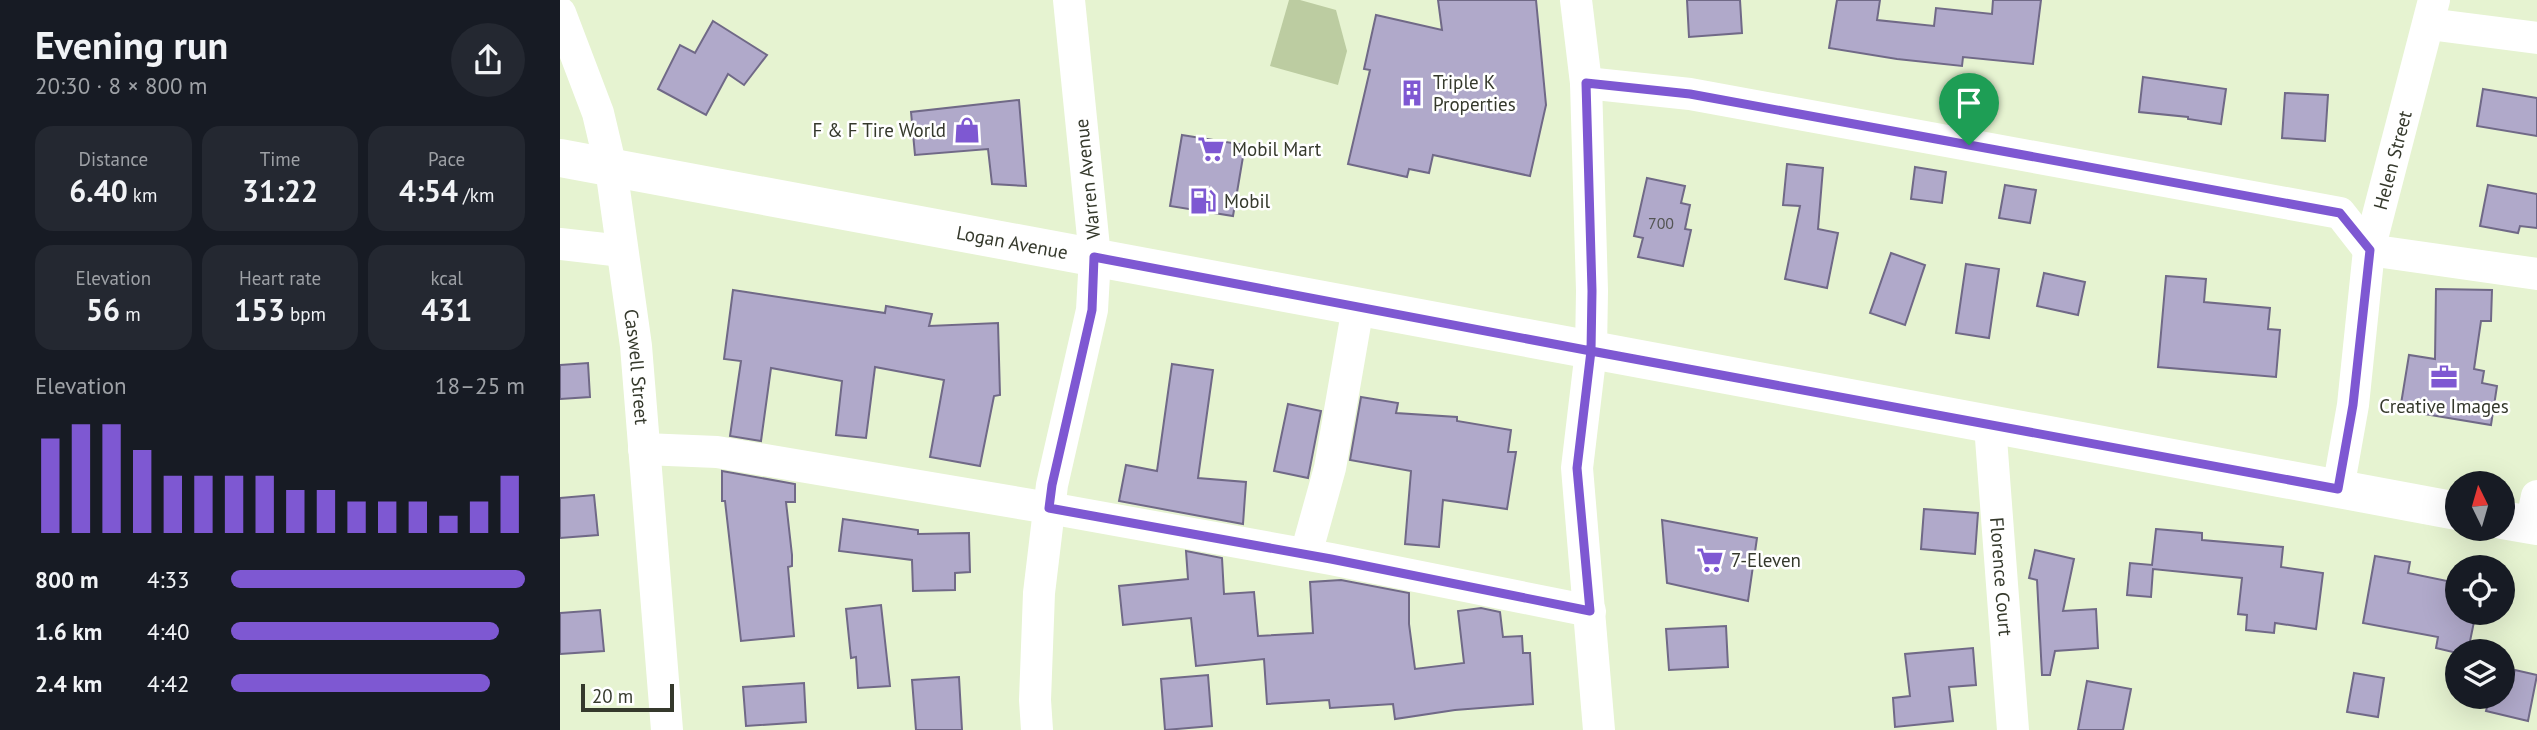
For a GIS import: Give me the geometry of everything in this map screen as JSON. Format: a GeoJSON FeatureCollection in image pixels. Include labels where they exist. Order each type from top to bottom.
{"type":"FeatureCollection","features":[{"type":"Feature","properties":{"kind":"main road","name":"Logan Avenue"},"geometry":{"type":"LineString","coordinates":[[560,158],[2445,509]]}},
{"type":"Feature","properties":{"kind":"street","name":"Warren Avenue"},"geometry":{"type":"LineString","coordinates":[[1037,730],[1035,700],[1039,593],[1052,485],[1092,310],[1094,257],[1069,0]]}},
{"type":"Feature","properties":{"kind":"street"},"geometry":{"type":"LineString","coordinates":[[1576,0],[1586,83],[1592,291],[1591,351],[1577,468],[1599,730]]}},
{"type":"Feature","properties":{"kind":"street"},"geometry":{"type":"LineString","coordinates":[[2432,12],[2537,38]]}},
{"type":"Feature","properties":{"kind":"street","name":"Helen Street"},"geometry":{"type":"LineString","coordinates":[[2338,489],[2353,405],[2370,250],[2432,12]]}},
{"type":"Feature","properties":{"kind":"street","name":"Caswell Street"},"geometry":{"type":"LineString","coordinates":[[560,13],[598,113],[611,168],[636,346],[667,730]]}},
{"type":"Feature","properties":{"kind":"street"},"geometry":{"type":"LineString","coordinates":[[1586,83],[1690,94],[2340,213],[2370,250],[2537,274]]}},
{"type":"Feature","properties":{"kind":"street"},"geometry":{"type":"LineString","coordinates":[[560,244],[622,251]]}},
{"type":"Feature","properties":{"kind":"street"},"geometry":{"type":"LineString","coordinates":[[1306,554],[1330,468],[1358,307]]}},
{"type":"Feature","properties":{"kind":"street","name":"Florence Court"},"geometry":{"type":"LineString","coordinates":[[1990,425],[2013,730]]}},
{"type":"Feature","properties":{"kind":"street"},"geometry":{"type":"LineString","coordinates":[[644,449],[717,452],[1049,508],[1306,554],[1590,611]]}},
{"type":"Feature","properties":{"kind":"green space"},"geometry":{"type":"Polygon","coordinates":[[[1289,0],[1300,0],[1336,10],[1347,51],[1338,85],[1270,66],[1289,0]]]}},
{"type":"Feature","properties":{"kind":"building","name":"Triple K Properties"},"geometry":{"type":"Polygon","coordinates":[[[1438,0],[1536,0],[1546,105],[1530,176],[1433,155],[1429,173],[1409,169],[1407,177],[1348,164],[1370,70],[1364,69],[1376,15],[1442,30],[1438,0]]]}},
{"type":"Feature","properties":{"kind":"building"},"geometry":{"type":"Polygon","coordinates":[[[1687,0],[1740,0],[1742,33],[1689,37],[1687,0]]]}},
{"type":"Feature","properties":{"kind":"building"},"geometry":{"type":"Polygon","coordinates":[[[1837,0],[1880,0],[1877,20],[1934,26],[1936,8],[1992,14],[1993,0],[2041,0],[2033,64],[1963,57],[1962,66],[1829,48],[1837,0]]]}},
{"type":"Feature","properties":{"kind":"building"},"geometry":{"type":"Polygon","coordinates":[[[713,21],[767,55],[744,85],[728,74],[706,115],[658,89],[680,45],[695,53],[713,21]]]}},
{"type":"Feature","properties":{"kind":"building"},"geometry":{"type":"Polygon","coordinates":[[[2143,77],[2226,89],[2221,124],[2188,117],[2139,112],[2143,77]]]}},
{"type":"Feature","properties":{"kind":"building"},"geometry":{"type":"Polygon","coordinates":[[[2483,89],[2537,98],[2537,136],[2477,126],[2483,89]]]}},
{"type":"Feature","properties":{"kind":"building"},"geometry":{"type":"Polygon","coordinates":[[[2285,93],[2328,95],[2325,141],[2282,138],[2285,93]]]}},
{"type":"Feature","properties":{"kind":"building","name":"F & F Tire World"},"geometry":{"type":"Polygon","coordinates":[[[1019,100],[1026,186],[992,184],[988,149],[915,155],[911,112],[1019,100]]]}},
{"type":"Feature","properties":{"kind":"building"},"geometry":{"type":"Polygon","coordinates":[[[1182,135],[1245,145],[1233,216],[1170,206],[1182,135]]]}},
{"type":"Feature","properties":{"kind":"building"},"geometry":{"type":"Polygon","coordinates":[[[1787,164],[1823,168],[1818,229],[1838,233],[1827,288],[1785,279],[1800,206],[1783,205],[1787,164]]]}},
{"type":"Feature","properties":{"kind":"building"},"geometry":{"type":"Polygon","coordinates":[[[1915,167],[1946,172],[1942,203],[1911,199],[1915,167]]]}},
{"type":"Feature","properties":{"kind":"building"},"geometry":{"type":"Polygon","coordinates":[[[1647,178],[1685,186],[1681,203],[1690,205],[1685,229],[1691,230],[1683,266],[1638,257],[1643,238],[1634,236],[1647,178]]]}},
{"type":"Feature","properties":{"kind":"building"},"geometry":{"type":"Polygon","coordinates":[[[2005,185],[2036,190],[2030,223],[1999,218],[2005,185]]]}},
{"type":"Feature","properties":{"kind":"building"},"geometry":{"type":"Polygon","coordinates":[[[2488,185],[2537,194],[2537,228],[2520,226],[2518,233],[2480,226],[2488,185]]]}},
{"type":"Feature","properties":{"kind":"building"},"geometry":{"type":"Polygon","coordinates":[[[1891,253],[1925,265],[1905,325],[1870,313],[1891,253]]]}},
{"type":"Feature","properties":{"kind":"building"},"geometry":{"type":"Polygon","coordinates":[[[1966,264],[1999,269],[1989,338],[1956,333],[1966,264]]]}},
{"type":"Feature","properties":{"kind":"building"},"geometry":{"type":"Polygon","coordinates":[[[2044,273],[2085,282],[2078,315],[2037,306],[2044,273]]]}},
{"type":"Feature","properties":{"kind":"building"},"geometry":{"type":"Polygon","coordinates":[[[2166,276],[2206,279],[2204,302],[2270,308],[2268,329],[2280,330],[2276,377],[2158,367],[2166,276]]]}},
{"type":"Feature","properties":{"kind":"building","name":"Creative Images"},"geometry":{"type":"Polygon","coordinates":[[[2436,289],[2492,290],[2491,321],[2481,321],[2474,369],[2484,371],[2482,383],[2497,386],[2491,425],[2400,410],[2409,355],[2435,359],[2436,289]]]}},
{"type":"Feature","properties":{"kind":"building"},"geometry":{"type":"Polygon","coordinates":[[[733,290],[885,313],[886,306],[932,314],[929,326],[998,323],[1000,395],[994,396],[980,466],[930,457],[944,380],[875,367],[866,438],[836,435],[842,381],[771,368],[761,441],[730,436],[741,361],[724,359],[733,290]]]}},
{"type":"Feature","properties":{"kind":"building"},"geometry":{"type":"Polygon","coordinates":[[[588,363],[590,397],[560,399],[560,365],[588,363]]]}},
{"type":"Feature","properties":{"kind":"building"},"geometry":{"type":"Polygon","coordinates":[[[1172,364],[1213,370],[1198,478],[1246,482],[1243,524],[1119,501],[1126,465],[1157,471],[1172,364]]]}},
{"type":"Feature","properties":{"kind":"building"},"geometry":{"type":"Polygon","coordinates":[[[1361,397],[1398,403],[1396,413],[1457,417],[1457,421],[1511,430],[1508,452],[1516,452],[1507,509],[1443,500],[1439,547],[1405,544],[1411,471],[1350,460],[1361,397]]]}},
{"type":"Feature","properties":{"kind":"building"},"geometry":{"type":"Polygon","coordinates":[[[1288,404],[1321,411],[1308,478],[1274,471],[1288,404]]]}},
{"type":"Feature","properties":{"kind":"building"},"geometry":{"type":"Polygon","coordinates":[[[722,471],[795,484],[795,502],[786,502],[792,555],[792,566],[788,567],[794,636],[741,641],[725,501],[722,501],[722,471]]]}},
{"type":"Feature","properties":{"kind":"building"},"geometry":{"type":"Polygon","coordinates":[[[594,495],[598,535],[560,538],[560,498],[594,495]]]}},
{"type":"Feature","properties":{"kind":"building"},"geometry":{"type":"Polygon","coordinates":[[[1924,509],[1978,513],[1975,554],[1921,549],[1924,509]]]}},
{"type":"Feature","properties":{"kind":"building"},"geometry":{"type":"Polygon","coordinates":[[[843,519],[918,530],[918,534],[969,533],[970,572],[955,573],[955,590],[913,591],[912,560],[839,551],[843,519]]]}},
{"type":"Feature","properties":{"kind":"building","name":"7-Eleven"},"geometry":{"type":"Polygon","coordinates":[[[1662,520],[1757,538],[1748,601],[1667,583],[1662,520]]]}},
{"type":"Feature","properties":{"kind":"building"},"geometry":{"type":"Polygon","coordinates":[[[2156,529],[2202,533],[2202,540],[2283,547],[2281,567],[2323,573],[2316,629],[2275,623],[2274,633],[2246,630],[2247,615],[2238,614],[2242,578],[2153,569],[2151,597],[2127,595],[2130,563],[2152,565],[2156,529]]]}},
{"type":"Feature","properties":{"kind":"building"},"geometry":{"type":"Polygon","coordinates":[[[2035,550],[2074,559],[2063,611],[2096,609],[2098,648],[2055,651],[2050,675],[2042,675],[2037,580],[2029,578],[2035,550]]]}},
{"type":"Feature","properties":{"kind":"building"},"geometry":{"type":"Polygon","coordinates":[[[1186,551],[1222,558],[1224,594],[1254,592],[1258,636],[1313,633],[1310,582],[1341,580],[1409,593],[1409,624],[1415,669],[1464,663],[1458,611],[1481,608],[1500,612],[1503,637],[1522,636],[1523,653],[1530,653],[1533,704],[1455,710],[1395,719],[1393,704],[1330,708],[1329,700],[1267,704],[1264,659],[1196,666],[1191,618],[1123,625],[1119,586],[1188,579],[1186,551]]]}},
{"type":"Feature","properties":{"kind":"building"},"geometry":{"type":"Polygon","coordinates":[[[2375,556],[2410,562],[2408,573],[2445,581],[2445,625],[2473,625],[2470,639],[2445,639],[2445,650],[2436,648],[2438,637],[2363,623],[2375,556]]]}},
{"type":"Feature","properties":{"kind":"building"},"geometry":{"type":"Polygon","coordinates":[[[881,605],[890,686],[858,688],[856,657],[851,658],[846,609],[881,605]]]}},
{"type":"Feature","properties":{"kind":"building"},"geometry":{"type":"Polygon","coordinates":[[[600,610],[604,651],[560,654],[560,613],[600,610]]]}},
{"type":"Feature","properties":{"kind":"building"},"geometry":{"type":"Polygon","coordinates":[[[1726,626],[1728,667],[1669,670],[1666,629],[1726,626]]]}},
{"type":"Feature","properties":{"kind":"building"},"geometry":{"type":"Polygon","coordinates":[[[1973,648],[1976,685],[1949,687],[1953,721],[1895,727],[1893,698],[1910,696],[1905,654],[1973,648]]]}},
{"type":"Feature","properties":{"kind":"building"},"geometry":{"type":"Polygon","coordinates":[[[2515,670],[2537,675],[2528,721],[2486,711],[2515,709],[2515,670]]]}},
{"type":"Feature","properties":{"kind":"building"},"geometry":{"type":"Polygon","coordinates":[[[2354,673],[2384,678],[2378,717],[2347,712],[2354,673]]]}},
{"type":"Feature","properties":{"kind":"building"},"geometry":{"type":"Polygon","coordinates":[[[1208,675],[1212,726],[1165,730],[1161,679],[1208,675]]]}},
{"type":"Feature","properties":{"kind":"building"},"geometry":{"type":"Polygon","coordinates":[[[959,677],[962,730],[916,730],[912,680],[959,677]]]}},
{"type":"Feature","properties":{"kind":"building"},"geometry":{"type":"Polygon","coordinates":[[[2087,681],[2131,689],[2123,730],[2078,730],[2087,681]]]}},
{"type":"Feature","properties":{"kind":"building"},"geometry":{"type":"Polygon","coordinates":[[[804,683],[806,722],[746,726],[743,687],[804,683]]]}},
{"type":"Feature","properties":{"kind":"place","name":"Triple K Properties"},"geometry":{"type":"Point","coordinates":[1412,93]}},
{"type":"Feature","properties":{"kind":"place","name":"F & F Tire World"},"geometry":{"type":"Point","coordinates":[967,130]}},
{"type":"Feature","properties":{"kind":"place","name":"Mobil Mart"},"geometry":{"type":"Point","coordinates":[1211,149]}},
{"type":"Feature","properties":{"kind":"place","name":"Mobil"},"geometry":{"type":"Point","coordinates":[1203,201]}},
{"type":"Feature","properties":{"kind":"place","name":"Creative Images"},"geometry":{"type":"Point","coordinates":[2444,377]}},
{"type":"Feature","properties":{"kind":"place","name":"7-Eleven"},"geometry":{"type":"Point","coordinates":[1710,560]}},
{"type":"Feature","properties":{"kind":"route"},"geometry":{"type":"LineString","coordinates":[[1969,145],[1690,94],[1586,83],[1592,291],[1591,351],[1094,257],[1092,310],[1049,508],[1331,559],[1590,611],[1577,468],[1591,351],[2338,489],[2353,405],[2370,250],[2340,213],[1969,145]]}}]}
